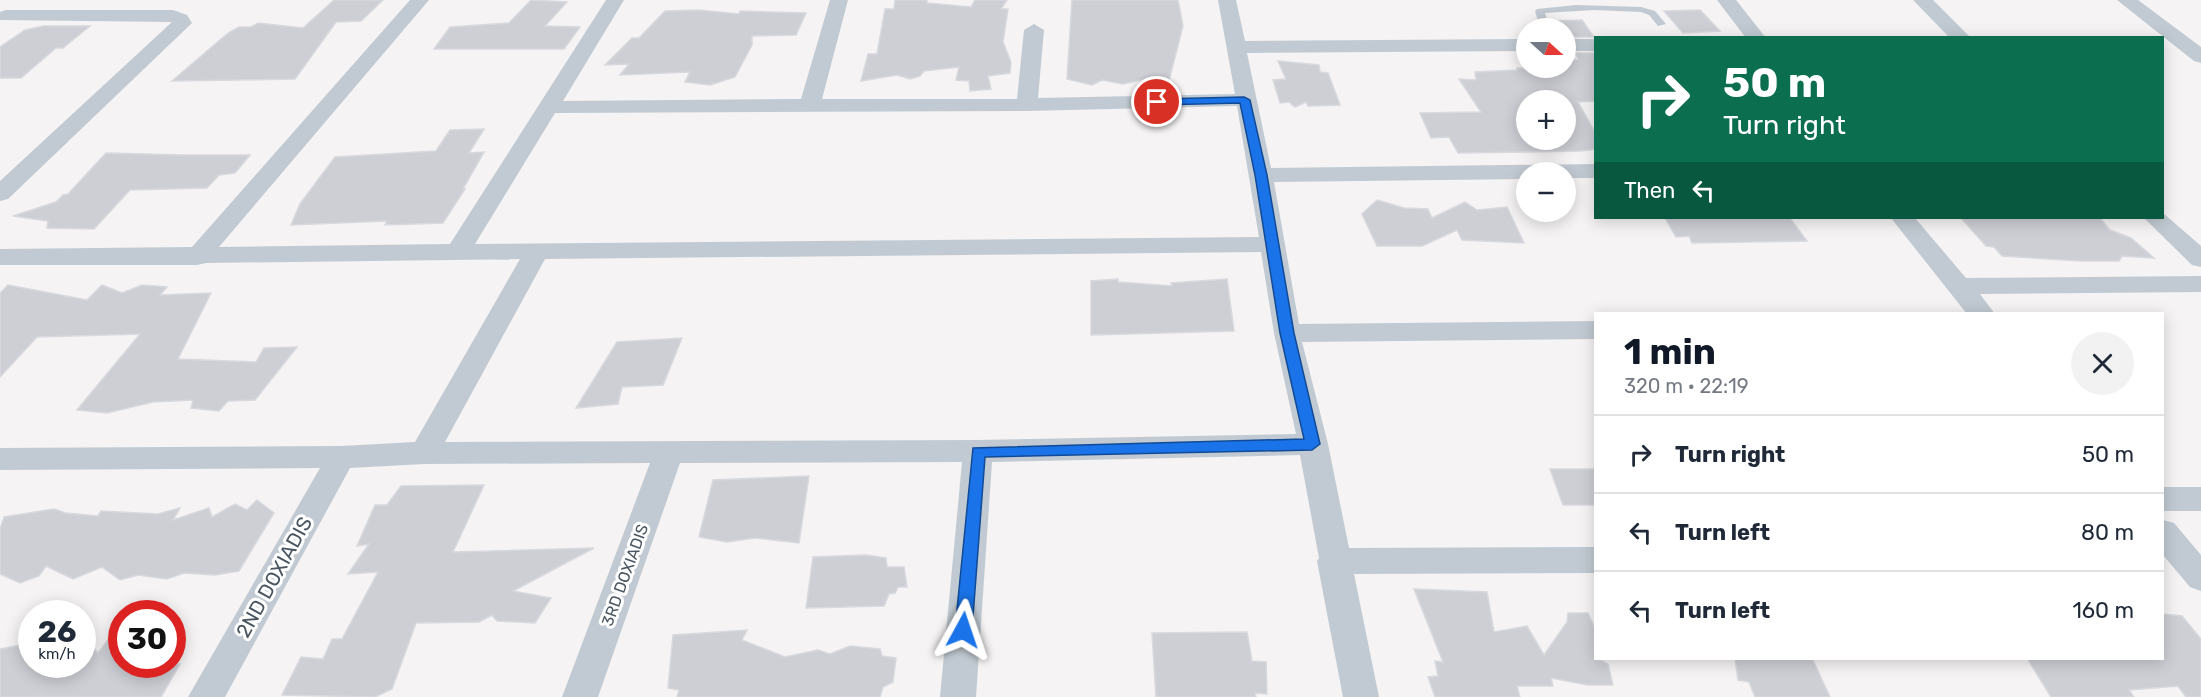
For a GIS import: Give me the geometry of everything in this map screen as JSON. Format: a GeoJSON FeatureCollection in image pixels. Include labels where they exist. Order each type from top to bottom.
{"type":"FeatureCollection","features":[{"type":"Feature","properties":{"kind":"street"},"geometry":{"type":"LineString","coordinates":[[3,18],[27,0]]}},
{"type":"Feature","properties":{"kind":"street"},"geometry":{"type":"LineString","coordinates":[[197,257],[420,0]]}},
{"type":"Feature","properties":{"kind":"street"},"geometry":{"type":"LineString","coordinates":[[458,252],[615,0]]}},
{"type":"Feature","properties":{"kind":"street"},"geometry":{"type":"LineString","coordinates":[[810,105],[839,0]]}},
{"type":"Feature","properties":{"kind":"street"},"geometry":{"type":"LineString","coordinates":[[1227,0],[1244,100],[1261,175],[1287,333],[1312,444],[1361,697]]}},
{"type":"Feature","properties":{"kind":"street"},"geometry":{"type":"LineString","coordinates":[[1726,0],[1755,36]]}},
{"type":"Feature","properties":{"kind":"street"},"geometry":{"type":"LineString","coordinates":[[1922,0],[1960,36]]}},
{"type":"Feature","properties":{"kind":"street"},"geometry":{"type":"LineString","coordinates":[[2126,0],[2201,57]]}},
{"type":"Feature","properties":{"kind":"street"},"geometry":{"type":"LineString","coordinates":[[0,194],[182,23],[180,19],[173,16],[3,18]]}},
{"type":"Feature","properties":{"kind":"street"},"geometry":{"type":"LineString","coordinates":[[1027,105],[1034,30]]}},
{"type":"Feature","properties":{"kind":"street"},"geometry":{"type":"LineString","coordinates":[[1236,47],[1516,45]]}},
{"type":"Feature","properties":{"kind":"street"},"geometry":{"type":"LineString","coordinates":[[1576,45],[1594,45]]}},
{"type":"Feature","properties":{"kind":"street"},"geometry":{"type":"LineString","coordinates":[[548,107],[1027,105],[1244,100]]}},
{"type":"Feature","properties":{"kind":"street"},"geometry":{"type":"LineString","coordinates":[[1261,175],[1594,171]]}},
{"type":"Feature","properties":{"kind":"street"},"geometry":{"type":"LineString","coordinates":[[1904,219],[1980,312]]}},
{"type":"Feature","properties":{"kind":"street"},"geometry":{"type":"LineString","coordinates":[[2157,219],[2201,259]]}},
{"type":"Feature","properties":{"kind":"street"},"geometry":{"type":"LineString","coordinates":[[0,257],[197,257],[458,252],[536,254],[1273,244]]}},
{"type":"Feature","properties":{"kind":"street"},"geometry":{"type":"LineString","coordinates":[[424,453],[536,254]]}},
{"type":"Feature","properties":{"kind":"street"},"geometry":{"type":"LineString","coordinates":[[1961,286],[2201,284]]}},
{"type":"Feature","properties":{"kind":"street"},"geometry":{"type":"LineString","coordinates":[[1287,333],[1594,330]]}},
{"type":"Feature","properties":{"kind":"street"},"geometry":{"type":"LineString","coordinates":[[0,459],[341,457],[424,453],[978,452],[1312,444]]}},
{"type":"Feature","properties":{"kind":"street","name":"3RD DOXIADIS"},"geometry":{"type":"LineString","coordinates":[[580,697],[669,452]]}},
{"type":"Feature","properties":{"kind":"street"},"geometry":{"type":"LineString","coordinates":[[958,697],[978,452]]}},
{"type":"Feature","properties":{"kind":"street","name":"2ND DOXIADIS"},"geometry":{"type":"LineString","coordinates":[[206,697],[341,457]]}},
{"type":"Feature","properties":{"kind":"street"},"geometry":{"type":"LineString","coordinates":[[2164,499],[2201,499]]}},
{"type":"Feature","properties":{"kind":"street"},"geometry":{"type":"LineString","coordinates":[[2164,533],[2201,578]]}},
{"type":"Feature","properties":{"kind":"street"},"geometry":{"type":"LineString","coordinates":[[1333,561],[1594,560]]}},
{"type":"Feature","properties":{"kind":"lane"},"geometry":{"type":"LineString","coordinates":[[1542,18],[1540,11],[1557,8],[1640,8],[1653,14],[1661,24]]}},
{"type":"Feature","properties":{"kind":"building"},"geometry":{"type":"Polygon","coordinates":[[[334,0],[383,0],[361,21],[336,22],[295,79],[172,81],[228,33],[239,27],[251,27],[258,23],[303,28],[334,0]]]}},
{"type":"Feature","properties":{"kind":"building"},"geometry":{"type":"Polygon","coordinates":[[[531,0],[567,2],[545,26],[580,27],[564,49],[434,49],[450,27],[509,23],[531,0]]]}},
{"type":"Feature","properties":{"kind":"building"},"geometry":{"type":"Polygon","coordinates":[[[895,0],[927,0],[927,3],[971,7],[975,0],[1007,0],[1001,9],[1008,9],[1003,42],[1011,62],[1010,73],[988,76],[991,89],[970,91],[969,81],[956,80],[959,67],[924,71],[920,76],[910,79],[897,75],[861,81],[868,54],[877,54],[885,9],[894,9],[895,0]]]}},
{"type":"Feature","properties":{"kind":"building"},"geometry":{"type":"Polygon","coordinates":[[[1072,0],[1178,0],[1183,26],[1167,88],[1147,88],[1145,79],[1123,84],[1102,80],[1092,85],[1067,79],[1072,0]]]}},
{"type":"Feature","properties":{"kind":"building"},"geometry":{"type":"Polygon","coordinates":[[[698,10],[739,14],[740,11],[806,13],[796,35],[752,36],[752,45],[735,77],[710,85],[685,82],[690,72],[620,75],[629,64],[605,65],[632,38],[639,38],[665,11],[698,10]]]}},
{"type":"Feature","properties":{"kind":"building"},"geometry":{"type":"Polygon","coordinates":[[[1700,10],[1720,31],[1683,33],[1664,11],[1700,10]]]}},
{"type":"Feature","properties":{"kind":"building"},"geometry":{"type":"Polygon","coordinates":[[[1576,20],[1582,20],[1594,37],[1576,37],[1576,20]]]}},
{"type":"Feature","properties":{"kind":"building"},"geometry":{"type":"Polygon","coordinates":[[[44,26],[90,26],[63,48],[56,48],[21,78],[0,78],[0,47],[25,30],[44,26]]]}},
{"type":"Feature","properties":{"kind":"building"},"geometry":{"type":"Polygon","coordinates":[[[1576,53],[1594,53],[1594,101],[1578,102],[1594,130],[1594,149],[1581,151],[1458,153],[1449,137],[1431,138],[1420,113],[1481,112],[1459,79],[1476,80],[1475,72],[1516,70],[1516,78],[1576,78],[1576,60],[1579,60],[1576,53]]]}},
{"type":"Feature","properties":{"kind":"building"},"geometry":{"type":"Polygon","coordinates":[[[1278,61],[1319,65],[1320,72],[1328,73],[1340,105],[1308,106],[1306,102],[1295,107],[1289,102],[1280,103],[1273,80],[1286,79],[1278,61]]]}},
{"type":"Feature","properties":{"kind":"building"},"geometry":{"type":"Polygon","coordinates":[[[484,129],[469,153],[484,152],[463,189],[465,189],[443,223],[385,225],[387,221],[291,225],[300,204],[335,157],[436,151],[450,130],[484,129]]]}},
{"type":"Feature","properties":{"kind":"building"},"geometry":{"type":"Polygon","coordinates":[[[106,153],[250,155],[235,173],[219,175],[207,188],[130,190],[94,229],[47,228],[48,221],[13,216],[56,202],[63,195],[68,194],[106,153]]]}},
{"type":"Feature","properties":{"kind":"building"},"geometry":{"type":"Polygon","coordinates":[[[1377,200],[1404,208],[1428,209],[1432,218],[1465,202],[1477,210],[1507,207],[1524,243],[1462,240],[1457,230],[1422,246],[1377,246],[1362,214],[1377,200]]]}},
{"type":"Feature","properties":{"kind":"building"},"geometry":{"type":"Polygon","coordinates":[[[1666,219],[1791,219],[1807,241],[1692,243],[1689,236],[1676,237],[1666,219]]]}},
{"type":"Feature","properties":{"kind":"building"},"geometry":{"type":"Polygon","coordinates":[[[1962,219],[2101,219],[2110,230],[2131,238],[2154,258],[2122,256],[2119,261],[2081,261],[2002,256],[1994,247],[1986,246],[1962,219]]]}},
{"type":"Feature","properties":{"kind":"building"},"geometry":{"type":"Polygon","coordinates":[[[1118,279],[1118,282],[1172,286],[1171,283],[1227,279],[1234,331],[1091,335],[1091,281],[1118,279]]]}},
{"type":"Feature","properties":{"kind":"building"},"geometry":{"type":"Polygon","coordinates":[[[8,285],[87,300],[102,285],[122,293],[142,285],[167,287],[160,295],[211,293],[178,359],[256,362],[264,348],[297,347],[255,400],[228,401],[219,411],[191,408],[193,400],[153,402],[107,413],[77,410],[140,334],[37,337],[0,377],[0,293],[8,285]]]}},
{"type":"Feature","properties":{"kind":"building"},"geometry":{"type":"Polygon","coordinates":[[[682,338],[663,385],[622,387],[618,404],[576,408],[617,342],[682,338]]]}},
{"type":"Feature","properties":{"kind":"building"},"geometry":{"type":"Polygon","coordinates":[[[1550,469],[1594,469],[1594,505],[1563,505],[1550,469]]]}},
{"type":"Feature","properties":{"kind":"building"},"geometry":{"type":"Polygon","coordinates":[[[809,476],[799,543],[755,538],[727,542],[699,537],[713,480],[809,476]]]}},
{"type":"Feature","properties":{"kind":"building"},"geometry":{"type":"Polygon","coordinates":[[[484,485],[453,552],[594,548],[513,591],[551,598],[535,623],[497,621],[492,615],[479,622],[416,623],[392,689],[375,697],[282,695],[301,657],[323,659],[332,639],[342,639],[378,572],[348,574],[369,544],[357,546],[375,505],[387,505],[401,486],[484,485]]]}},
{"type":"Feature","properties":{"kind":"building"},"geometry":{"type":"Polygon","coordinates":[[[257,500],[274,513],[239,571],[215,575],[184,573],[167,579],[138,575],[120,580],[102,567],[73,579],[46,566],[39,576],[20,583],[0,574],[0,529],[4,517],[54,509],[66,513],[98,516],[101,511],[158,514],[180,508],[173,520],[209,508],[212,517],[235,504],[247,510],[257,500]]]}},
{"type":"Feature","properties":{"kind":"building"},"geometry":{"type":"Polygon","coordinates":[[[866,555],[886,558],[887,567],[904,567],[907,587],[898,587],[895,593],[889,594],[884,606],[806,608],[813,557],[866,555]]]}},
{"type":"Feature","properties":{"kind":"building"},"geometry":{"type":"Polygon","coordinates":[[[1414,589],[1487,592],[1494,632],[1527,626],[1544,655],[1567,622],[1568,613],[1588,613],[1594,626],[1594,660],[1608,664],[1613,685],[1588,685],[1551,678],[1553,686],[1517,686],[1520,697],[1435,697],[1428,677],[1438,676],[1435,661],[1443,662],[1414,589]]]}},
{"type":"Feature","properties":{"kind":"building"},"geometry":{"type":"Polygon","coordinates":[[[2164,614],[2182,616],[2201,639],[2201,697],[2186,697],[2178,686],[2129,690],[2134,697],[2051,697],[2028,660],[2164,660],[2164,614]]]}},
{"type":"Feature","properties":{"kind":"building"},"geometry":{"type":"Polygon","coordinates":[[[747,630],[742,640],[785,657],[818,650],[830,654],[850,646],[880,649],[882,656],[896,658],[893,682],[883,687],[880,697],[677,697],[679,690],[668,688],[673,635],[747,630]]]}},
{"type":"Feature","properties":{"kind":"building"},"geometry":{"type":"Polygon","coordinates":[[[1247,632],[1252,661],[1266,662],[1267,694],[1255,693],[1256,697],[1156,697],[1152,633],[1247,632]]]}},
{"type":"Feature","properties":{"kind":"building"},"geometry":{"type":"Polygon","coordinates":[[[108,640],[108,678],[172,678],[161,697],[0,697],[0,649],[18,646],[18,678],[96,678],[96,651],[98,653],[108,640]]]}},
{"type":"Feature","properties":{"kind":"building"},"geometry":{"type":"Polygon","coordinates":[[[1735,660],[1813,660],[1830,697],[1755,697],[1749,682],[1738,680],[1735,660]]]}},
{"type":"Feature","properties":{"kind":"route"},"geometry":{"type":"LineString","coordinates":[[963,630],[978,452],[1312,444],[1287,333],[1261,175],[1244,100],[1157,102]]}}]}
